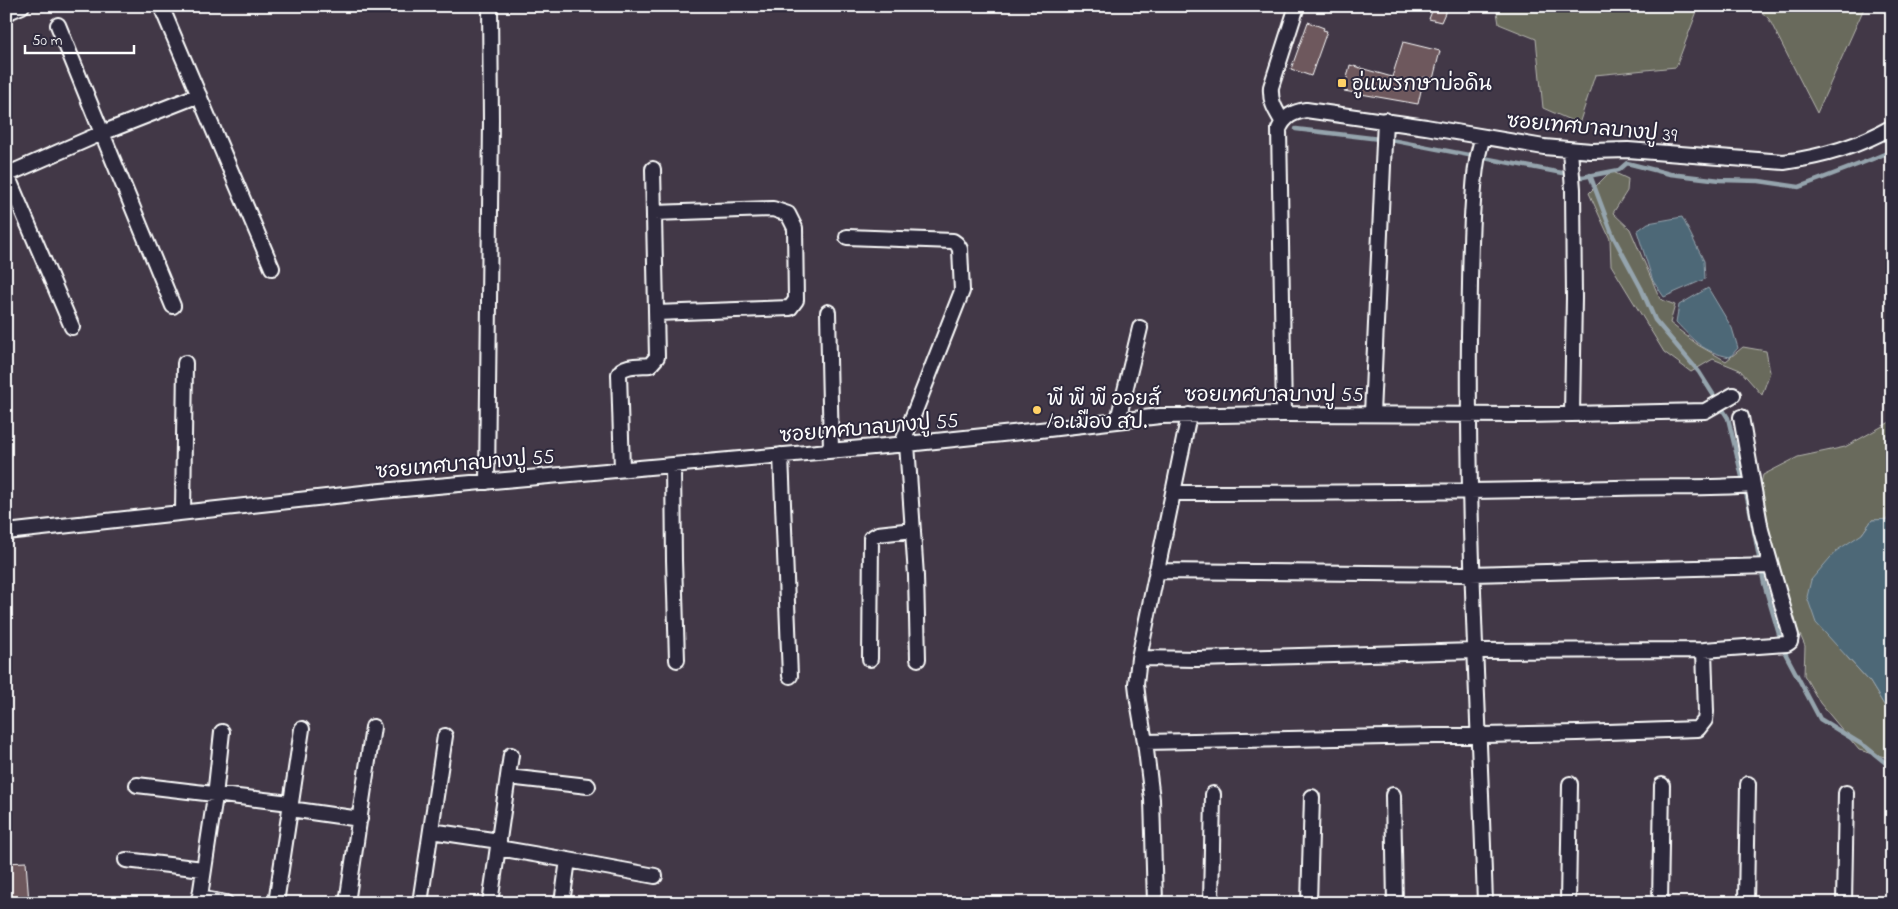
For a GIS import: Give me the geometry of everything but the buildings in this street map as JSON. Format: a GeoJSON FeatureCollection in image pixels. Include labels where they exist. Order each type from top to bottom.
{"type":"FeatureCollection","features":[{"type":"Feature","properties":{"kind":"street"},"geometry":{"type":"LineString","coordinates":[[6,13],[22,6]]}},
{"type":"Feature","properties":{"kind":"street"},"geometry":{"type":"LineString","coordinates":[[161,6],[272,268]]}},
{"type":"Feature","properties":{"kind":"street"},"geometry":{"type":"LineString","coordinates":[[487,482],[491,120],[490,6]]}},
{"type":"Feature","properties":{"kind":"street"},"geometry":{"type":"LineString","coordinates":[[1284,414],[1279,137],[1282,121],[1270,99],[1271,87],[1297,6]]}},
{"type":"Feature","properties":{"kind":"street"},"geometry":{"type":"LineString","coordinates":[[58,26],[173,306]]}},
{"type":"Feature","properties":{"kind":"street"},"geometry":{"type":"LineString","coordinates":[[72,327],[6,175],[199,95]]}},
{"type":"Feature","properties":{"kind":"street","name":"ซอยเทศบาลบางปู 39"},"geometry":{"type":"LineString","coordinates":[[1282,121],[1296,111],[1306,110],[1385,133],[1570,150],[1628,150],[1784,162],[1807,159],[1841,150],[1892,127]]}},
{"type":"Feature","properties":{"kind":"street"},"geometry":{"type":"LineString","coordinates":[[1372,414],[1385,133]]}},
{"type":"Feature","properties":{"kind":"street"},"geometry":{"type":"LineString","coordinates":[[1481,143],[1476,166],[1470,270],[1468,414],[1472,574],[1485,903]]}},
{"type":"Feature","properties":{"kind":"street"},"geometry":{"type":"LineString","coordinates":[[1570,150],[1573,189],[1574,298],[1572,414]]}},
{"type":"Feature","properties":{"kind":"street"},"geometry":{"type":"LineString","coordinates":[[622,469],[620,370],[650,365],[657,357],[653,169]]}},
{"type":"Feature","properties":{"kind":"street"},"geometry":{"type":"LineString","coordinates":[[654,214],[773,209],[788,214],[795,228],[796,300],[790,308],[656,313]]}},
{"type":"Feature","properties":{"kind":"street"},"geometry":{"type":"LineString","coordinates":[[847,237],[953,241],[960,249],[962,291],[904,444],[913,530],[918,659]]}},
{"type":"Feature","properties":{"kind":"street"},"geometry":{"type":"LineString","coordinates":[[828,312],[831,450]]}},
{"type":"Feature","properties":{"kind":"street"},"geometry":{"type":"LineString","coordinates":[[1118,420],[1140,328]]}},
{"type":"Feature","properties":{"kind":"street"},"geometry":{"type":"LineString","coordinates":[[183,512],[185,363]]}},
{"type":"Feature","properties":{"kind":"street","name":"ซอยเทศบาลบางปู 55"},"geometry":{"type":"LineString","coordinates":[[6,532],[381,490],[904,444],[1030,432],[1118,420],[1189,415],[1572,414],[1705,411],[1724,401]]}},
{"type":"Feature","properties":{"kind":"street"},"geometry":{"type":"LineString","coordinates":[[1155,903],[1152,799],[1146,742],[1136,684],[1139,658],[1156,571],[1189,415]]}},
{"type":"Feature","properties":{"kind":"street"},"geometry":{"type":"LineString","coordinates":[[1139,658],[1197,659],[1475,652],[1704,650],[1782,645],[1790,642],[1791,636],[1765,566],[1761,530],[1745,485],[1741,418]]}},
{"type":"Feature","properties":{"kind":"street"},"geometry":{"type":"LineString","coordinates":[[781,454],[790,676]]}},
{"type":"Feature","properties":{"kind":"street"},"geometry":{"type":"LineString","coordinates":[[673,465],[677,660]]}},
{"type":"Feature","properties":{"kind":"street"},"geometry":{"type":"LineString","coordinates":[[1173,493],[1470,492],[1691,488],[1745,485]]}},
{"type":"Feature","properties":{"kind":"street"},"geometry":{"type":"LineString","coordinates":[[870,659],[871,538],[878,534],[913,530]]}},
{"type":"Feature","properties":{"kind":"street"},"geometry":{"type":"LineString","coordinates":[[1156,571],[1472,574],[1765,566]]}},
{"type":"Feature","properties":{"kind":"street"},"geometry":{"type":"LineString","coordinates":[[1146,742],[1698,729],[1705,720],[1706,712],[1704,650]]}},
{"type":"Feature","properties":{"kind":"street"},"geometry":{"type":"LineString","coordinates":[[348,903],[373,727]]}},
{"type":"Feature","properties":{"kind":"street"},"geometry":{"type":"LineString","coordinates":[[276,903],[302,729]]}},
{"type":"Feature","properties":{"kind":"street"},"geometry":{"type":"LineString","coordinates":[[222,732],[215,796],[199,900],[226,903]]}},
{"type":"Feature","properties":{"kind":"street"},"geometry":{"type":"LineString","coordinates":[[420,903],[445,736]]}},
{"type":"Feature","properties":{"kind":"street"},"geometry":{"type":"LineString","coordinates":[[490,903],[511,755]]}},
{"type":"Feature","properties":{"kind":"street"},"geometry":{"type":"LineString","coordinates":[[508,777],[588,786]]}},
{"type":"Feature","properties":{"kind":"street"},"geometry":{"type":"LineString","coordinates":[[1568,903],[1570,784]]}},
{"type":"Feature","properties":{"kind":"street"},"geometry":{"type":"LineString","coordinates":[[1660,903],[1662,784]]}},
{"type":"Feature","properties":{"kind":"street"},"geometry":{"type":"LineString","coordinates":[[1746,903],[1748,784]]}},
{"type":"Feature","properties":{"kind":"street"},"geometry":{"type":"LineString","coordinates":[[138,785],[290,806],[360,818]]}},
{"type":"Feature","properties":{"kind":"street"},"geometry":{"type":"LineString","coordinates":[[1844,903],[1846,793]]}},
{"type":"Feature","properties":{"kind":"street"},"geometry":{"type":"LineString","coordinates":[[1211,903],[1213,794]]}},
{"type":"Feature","properties":{"kind":"street"},"geometry":{"type":"LineString","coordinates":[[1393,795],[1395,903]]}},
{"type":"Feature","properties":{"kind":"street"},"geometry":{"type":"LineString","coordinates":[[1309,903],[1312,797]]}},
{"type":"Feature","properties":{"kind":"street"},"geometry":{"type":"LineString","coordinates":[[431,831],[655,876]]}},
{"type":"Feature","properties":{"kind":"street"},"geometry":{"type":"LineString","coordinates":[[126,860],[203,869]]}},
{"type":"Feature","properties":{"kind":"street"},"geometry":{"type":"LineString","coordinates":[[562,903],[568,860]]}},
{"type":"Feature","properties":{"kind":"green space"},"geometry":{"type":"Polygon","coordinates":[[[1496,6],[1699,6],[1676,67],[1595,75],[1579,124],[1543,108],[1536,39],[1499,24],[1496,6]]]}},
{"type":"Feature","properties":{"kind":"green space"},"geometry":{"type":"Polygon","coordinates":[[[1755,6],[1865,6],[1817,113],[1769,19],[1755,6]]]}},
{"type":"Feature","properties":{"kind":"green space"},"geometry":{"type":"Polygon","coordinates":[[[1611,171],[1628,179],[1627,191],[1613,213],[1630,229],[1660,299],[1675,305],[1670,323],[1698,345],[1726,361],[1743,347],[1766,351],[1770,372],[1762,395],[1740,370],[1713,359],[1691,372],[1664,352],[1611,265],[1610,239],[1589,193],[1611,171]]]}},
{"type":"Feature","properties":{"kind":"green space"},"geometry":{"type":"Polygon","coordinates":[[[1892,422],[1892,519],[1872,520],[1862,534],[1845,655],[1870,682],[1892,718],[1892,759],[1859,750],[1820,703],[1804,675],[1805,646],[1773,573],[1756,504],[1763,475],[1798,457],[1845,447],[1892,422]]]}},
{"type":"Feature","properties":{"kind":"water"},"geometry":{"type":"Polygon","coordinates":[[[1682,217],[1704,261],[1705,279],[1664,297],[1653,281],[1637,231],[1648,223],[1682,217]]]}},
{"type":"Feature","properties":{"kind":"water"},"geometry":{"type":"Polygon","coordinates":[[[1708,288],[1732,328],[1738,348],[1730,357],[1706,349],[1688,335],[1676,322],[1679,305],[1708,288]]]}},
{"type":"Feature","properties":{"kind":"water"},"geometry":{"type":"Polygon","coordinates":[[[1892,519],[1892,718],[1870,682],[1816,623],[1807,597],[1811,580],[1836,551],[1862,534],[1872,520],[1892,519]]]}},
{"type":"Feature","properties":{"kind":"waterway"},"geometry":{"type":"LineString","coordinates":[[1296,129],[1396,141],[1583,177],[1619,170],[1627,163],[1670,174],[1720,180],[1759,181],[1799,187],[1892,151]]}},
{"type":"Feature","properties":{"kind":"waterway"},"geometry":{"type":"LineString","coordinates":[[1590,175],[1613,236],[1641,288],[1655,320],[1699,372],[1728,418],[1750,510],[1764,583],[1784,651],[1820,719],[1866,747],[1892,768]]}},
{"type":"Feature","properties":{"kind":"place","name":"อู่แพรกษาบ่อดิน"},"geometry":{"type":"Point","coordinates":[1342,83]}},
{"type":"Feature","properties":{"kind":"place","name":"พี พี พี ออยส์ /อ.เมือง สป."},"geometry":{"type":"Point","coordinates":[1037,410]}}]}
